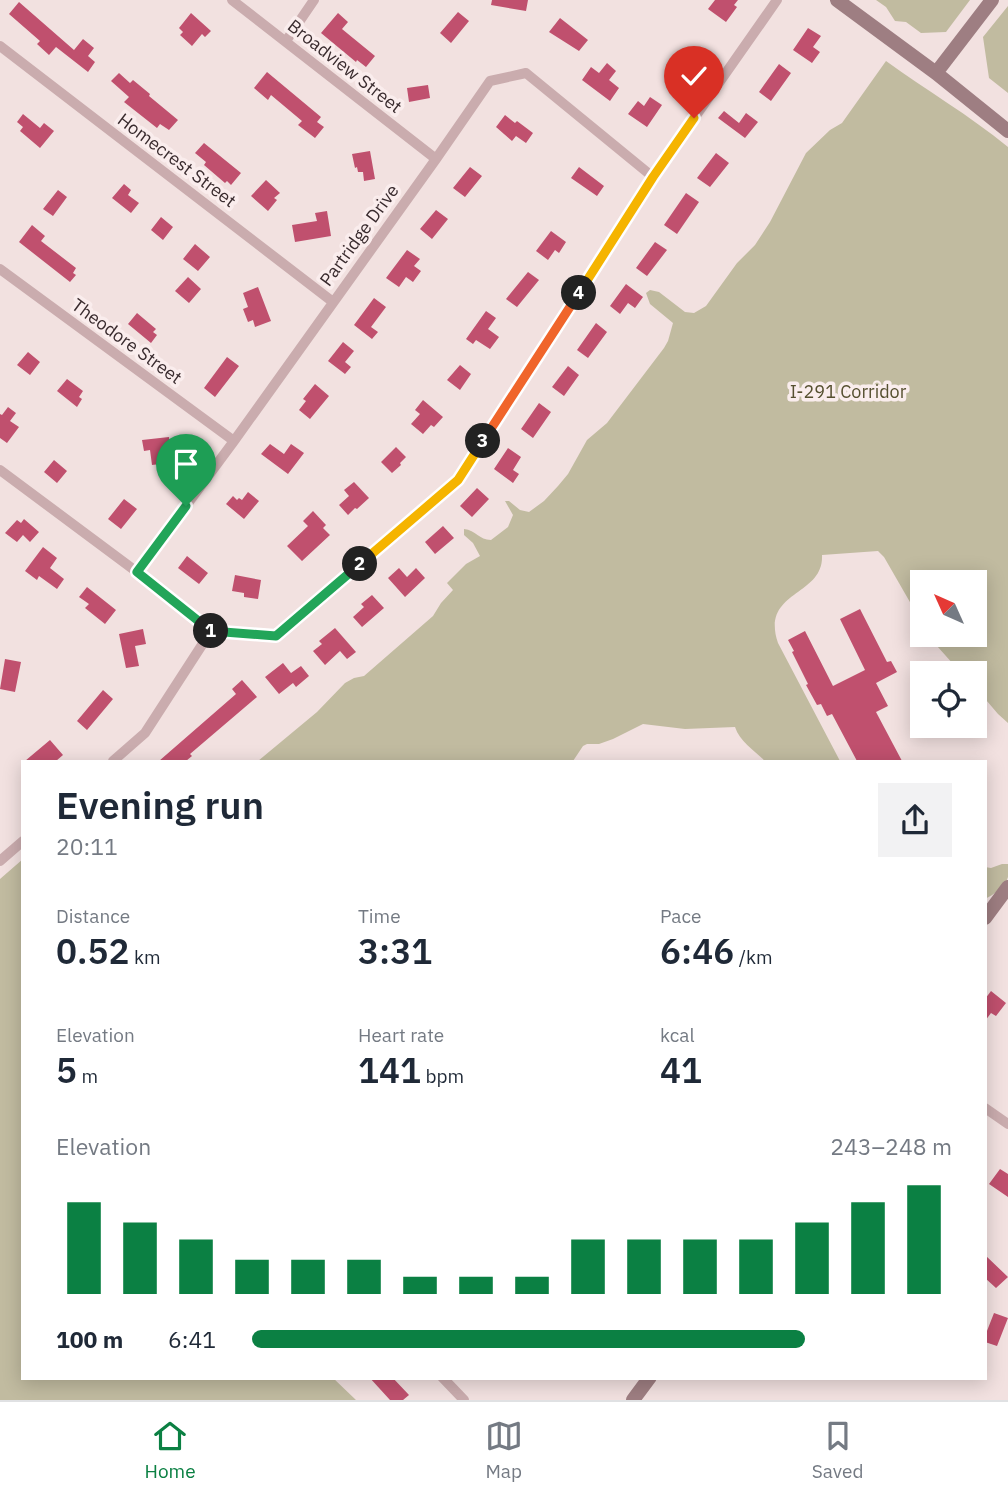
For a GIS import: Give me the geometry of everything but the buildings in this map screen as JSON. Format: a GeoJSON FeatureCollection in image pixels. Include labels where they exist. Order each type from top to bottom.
{"type":"FeatureCollection","features":[{"type":"Feature","properties":{"kind":"main road"},"geometry":{"type":"LineString","coordinates":[[837,0],[936,73],[1008,131]]}},
{"type":"Feature","properties":{"kind":"main road"},"geometry":{"type":"LineString","coordinates":[[936,73],[992,0]]}},
{"type":"Feature","properties":{"kind":"main road"},"geometry":{"type":"LineString","coordinates":[[987,915],[1008,887]]}},
{"type":"Feature","properties":{"kind":"main road"},"geometry":{"type":"LineString","coordinates":[[633,1400],[648,1380]]}},
{"type":"Feature","properties":{"kind":"street","name":"Broadview Street"},"geometry":{"type":"LineString","coordinates":[[232,0],[436,159]]}},
{"type":"Feature","properties":{"kind":"street"},"geometry":{"type":"LineString","coordinates":[[286,41],[314,0]]}},
{"type":"Feature","properties":{"kind":"street"},"geometry":{"type":"LineString","coordinates":[[0,470],[211,631],[276,636],[458,480],[653,177],[777,0]]}},
{"type":"Feature","properties":{"kind":"street","name":"Homecrest Street"},"geometry":{"type":"LineString","coordinates":[[0,46],[333,302]]}},
{"type":"Feature","properties":{"kind":"street","name":"Partridge Drive"},"geometry":{"type":"LineString","coordinates":[[137,572],[234,441],[490,81],[526,73],[653,177]]}},
{"type":"Feature","properties":{"kind":"street","name":"Theodore Street"},"geometry":{"type":"LineString","coordinates":[[0,270],[234,441]]}},
{"type":"Feature","properties":{"kind":"street"},"geometry":{"type":"LineString","coordinates":[[114,760],[145,733],[211,631]]}},
{"type":"Feature","properties":{"kind":"street"},"geometry":{"type":"LineString","coordinates":[[0,861],[21,843]]}},
{"type":"Feature","properties":{"kind":"street"},"geometry":{"type":"LineString","coordinates":[[987,1109],[1008,1124]]}},
{"type":"Feature","properties":{"kind":"street"},"geometry":{"type":"LineString","coordinates":[[445,1380],[464,1400]]}},
{"type":"Feature","properties":{"kind":"green space"},"geometry":{"type":"Polygon","coordinates":[[[876,0],[970,0],[946,32],[921,33],[906,22],[895,21],[886,7],[876,0]]]}},
{"type":"Feature","properties":{"kind":"green space"},"geometry":{"type":"Polygon","coordinates":[[[1008,6],[1008,93],[989,78],[983,37],[1008,6]]]}},
{"type":"Feature","properties":{"kind":"green space","name":"I-291 Corridor"},"geometry":{"type":"Polygon","coordinates":[[[886,61],[1008,147],[1008,723],[987,701],[987,661],[950,661],[939,648],[987,648],[987,570],[910,570],[910,602],[878,551],[822,555],[820,569],[813,579],[785,603],[778,613],[775,626],[778,643],[839,760],[764,760],[744,741],[735,727],[685,729],[643,724],[613,739],[583,746],[574,760],[259,760],[317,712],[345,683],[364,676],[433,616],[453,590],[447,583],[466,564],[480,556],[473,543],[464,535],[464,529],[491,540],[508,527],[513,515],[505,501],[529,512],[558,486],[587,440],[607,423],[668,341],[673,323],[650,304],[646,293],[650,290],[659,292],[685,312],[694,313],[706,306],[737,263],[755,245],[806,153],[830,130],[842,123],[886,61]]]}},
{"type":"Feature","properties":{"kind":"green space"},"geometry":{"type":"Polygon","coordinates":[[[21,861],[21,1380],[335,1380],[356,1400],[0,1400],[0,879],[21,861]]]}},
{"type":"Feature","properties":{"kind":"green space"},"geometry":{"type":"Polygon","coordinates":[[[1008,864],[1008,877],[999,890],[987,898],[987,867],[1008,864]]]}},
{"type":"Feature","properties":{"kind":"route"},"geometry":{"type":"LineString","coordinates":[[186,506],[137,572],[211,631],[276,636],[458,480],[653,177],[694,118]]}}]}
